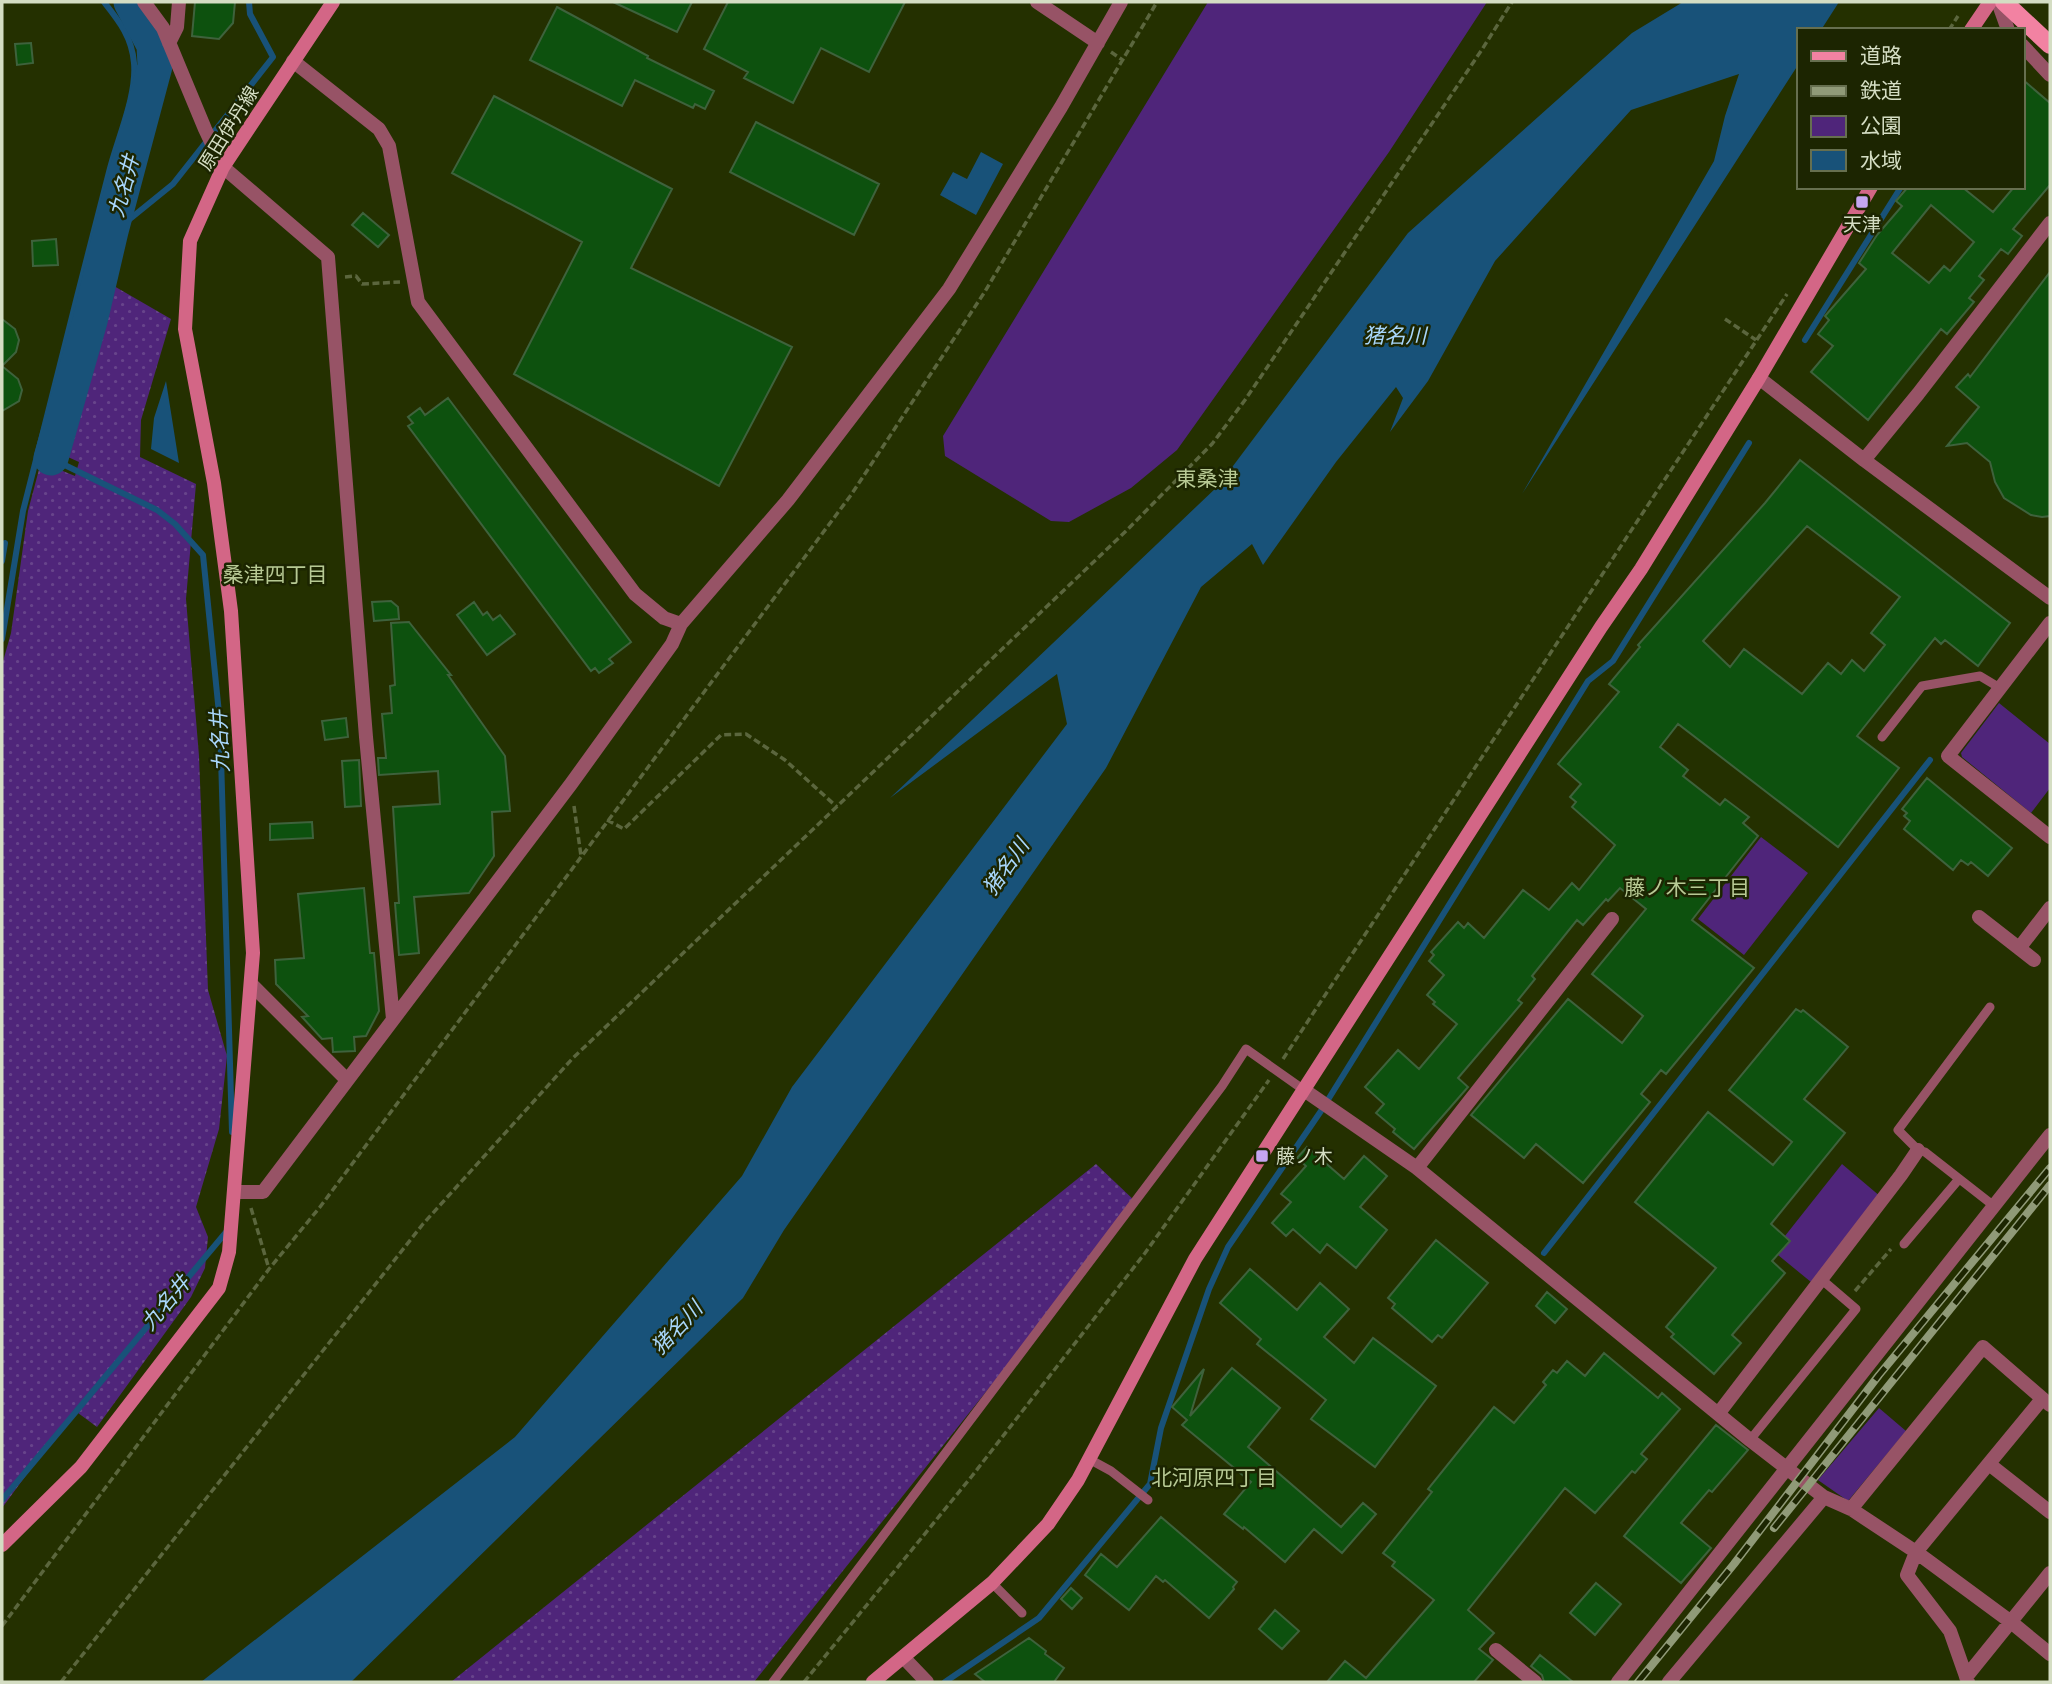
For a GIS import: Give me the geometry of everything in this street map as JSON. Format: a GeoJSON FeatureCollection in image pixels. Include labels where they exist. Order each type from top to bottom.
{"type":"FeatureCollection","features":[{"type":"Feature","properties":{"kind":"main road"},"geometry":{"type":"LineString","coordinates":[[2004,2],[2050,45]]}},
{"type":"Feature","properties":{"kind":"street"},"geometry":{"type":"LineString","coordinates":[[144,2],[163,28],[223,167],[328,257],[366,737],[393,1019]]}},
{"type":"Feature","properties":{"kind":"street"},"geometry":{"type":"LineString","coordinates":[[169,43],[177,27],[179,2]]}},
{"type":"Feature","properties":{"kind":"street","name":"原田伊丹線"},"geometry":{"type":"LineString","coordinates":[[2,1545],[81,1467],[219,1288],[229,1252],[241,1192],[253,953],[230,611],[214,483],[185,329],[190,241],[223,167],[333,2]]}},
{"type":"Feature","properties":{"kind":"street"},"geometry":{"type":"LineString","coordinates":[[1037,2],[1098,43]]}},
{"type":"Feature","properties":{"kind":"street"},"geometry":{"type":"LineString","coordinates":[[241,1192],[262,1192],[571,783],[672,644],[681,624],[788,500],[949,289],[1061,107],[1121,2]]}},
{"type":"Feature","properties":{"kind":"street"},"geometry":{"type":"LineString","coordinates":[[1972,28],[1990,2]]}},
{"type":"Feature","properties":{"kind":"street"},"geometry":{"type":"LineString","coordinates":[[1998,2],[2007,28]]}},
{"type":"Feature","properties":{"kind":"street"},"geometry":{"type":"LineString","coordinates":[[2024,47],[2050,75]]}},
{"type":"Feature","properties":{"kind":"street"},"geometry":{"type":"LineString","coordinates":[[293,61],[379,129],[389,146],[418,302],[635,594],[664,618],[681,624]]}},
{"type":"Feature","properties":{"kind":"street"},"geometry":{"type":"LineString","coordinates":[[873,1682],[992,1583],[1048,1524],[1089,1459],[1195,1259],[1601,627],[1641,569],[1759,378],[1870,189]]}},
{"type":"Feature","properties":{"kind":"street"},"geometry":{"type":"LineString","coordinates":[[1864,460],[2050,223]]}},
{"type":"Feature","properties":{"kind":"street"},"geometry":{"type":"LineString","coordinates":[[1759,378],[2050,598]]}},
{"type":"Feature","properties":{"kind":"street"},"geometry":{"type":"LineString","coordinates":[[2050,623],[1948,756],[2050,837]]}},
{"type":"Feature","properties":{"kind":"street"},"geometry":{"type":"LineString","coordinates":[[2020,947],[2050,908]]}},
{"type":"Feature","properties":{"kind":"street"},"geometry":{"type":"LineString","coordinates":[[1979,917],[2034,960]]}},
{"type":"Feature","properties":{"kind":"street"},"geometry":{"type":"LineString","coordinates":[[1417,1168],[1612,919]]}},
{"type":"Feature","properties":{"kind":"street"},"geometry":{"type":"LineString","coordinates":[[251,984],[347,1080]]}},
{"type":"Feature","properties":{"kind":"street"},"geometry":{"type":"LineString","coordinates":[[1304,1090],[1417,1168],[1750,1440],[1824,1497],[1851,1508],[1916,1552],[2050,1654]]}},
{"type":"Feature","properties":{"kind":"street"},"geometry":{"type":"LineString","coordinates":[[1618,1682],[2050,1135]]}},
{"type":"Feature","properties":{"kind":"street"},"geometry":{"type":"LineString","coordinates":[[1718,1414],[1918,1150]]}},
{"type":"Feature","properties":{"kind":"street"},"geometry":{"type":"LineString","coordinates":[[1851,1508],[1983,1347],[2046,1402],[1989,1464],[1916,1552],[1907,1575],[1951,1631],[1967,1680]]}},
{"type":"Feature","properties":{"kind":"street"},"geometry":{"type":"LineString","coordinates":[[1989,1464],[2050,1512]]}},
{"type":"Feature","properties":{"kind":"street"},"geometry":{"type":"LineString","coordinates":[[1669,1682],[1824,1497]]}},
{"type":"Feature","properties":{"kind":"street"},"geometry":{"type":"LineString","coordinates":[[1967,1680],[2050,1573]]}},
{"type":"Feature","properties":{"kind":"street"},"geometry":{"type":"LineString","coordinates":[[1496,1650],[1525,1679]]}},
{"type":"Feature","properties":{"kind":"street"},"geometry":{"type":"LineString","coordinates":[[904,1658],[927,1682]]}},
{"type":"Feature","properties":{"kind":"lane"},"geometry":{"type":"LineString","coordinates":[[1882,737],[1922,686],[1980,676],[2000,688]]}},
{"type":"Feature","properties":{"kind":"lane"},"geometry":{"type":"LineString","coordinates":[[1990,1007],[1898,1130],[1918,1150],[1925,1152],[1994,1206]]}},
{"type":"Feature","properties":{"kind":"lane"},"geometry":{"type":"LineString","coordinates":[[773,1682],[1223,1086],[1246,1049],[1304,1090]]}},
{"type":"Feature","properties":{"kind":"lane"},"geometry":{"type":"LineString","coordinates":[[1904,1244],[1959,1179]]}},
{"type":"Feature","properties":{"kind":"lane"},"geometry":{"type":"LineString","coordinates":[[1750,1440],[1856,1309],[1821,1279]]}},
{"type":"Feature","properties":{"kind":"lane"},"geometry":{"type":"LineString","coordinates":[[1089,1459],[1111,1471],[1148,1500]]}},
{"type":"Feature","properties":{"kind":"lane"},"geometry":{"type":"LineString","coordinates":[[992,1583],[1022,1613]]}},
{"type":"Feature","properties":{"kind":"path"},"geometry":{"type":"LineString","coordinates":[[2,1626],[269,1269],[320,1207],[851,495],[984,293],[1157,2]]}},
{"type":"Feature","properties":{"kind":"path"},"geometry":{"type":"LineString","coordinates":[[61,1682],[423,1224],[572,1059],[1126,531],[1212,444],[1245,400],[1482,51],[1512,2]]}},
{"type":"Feature","properties":{"kind":"path"},"geometry":{"type":"LineString","coordinates":[[1950,28],[1958,16]]}},
{"type":"Feature","properties":{"kind":"path"},"geometry":{"type":"LineString","coordinates":[[330,278],[356,276],[362,284],[413,281]]}},
{"type":"Feature","properties":{"kind":"path"},"geometry":{"type":"LineString","coordinates":[[804,1682],[972,1476],[1145,1253],[1276,1070],[1793,285]]}},
{"type":"Feature","properties":{"kind":"path"},"geometry":{"type":"LineString","coordinates":[[1725,318],[1756,340]]}},
{"type":"Feature","properties":{"kind":"path"},"geometry":{"type":"LineString","coordinates":[[607,820],[624,829],[721,735],[746,734],[785,760],[837,807]]}},
{"type":"Feature","properties":{"kind":"path"},"geometry":{"type":"LineString","coordinates":[[571,783],[581,856]]}},
{"type":"Feature","properties":{"kind":"path"},"geometry":{"type":"LineString","coordinates":[[241,1192],[269,1269]]}},
{"type":"Feature","properties":{"kind":"path"},"geometry":{"type":"LineString","coordinates":[[1847,1301],[1892,1247],[1898,1251],[1904,1244]]}},
{"type":"Feature","properties":{"kind":"green space"},"geometry":{"type":"Polygon","coordinates":[[[1208,2],[1487,2],[1389,152],[1177,450],[1131,488],[1069,522],[1051,521],[945,456],[943,436],[1208,2]]]}},
{"type":"Feature","properties":{"kind":"green space"},"geometry":{"type":"Polygon","coordinates":[[[107,282],[171,319],[141,420],[140,457],[196,484],[186,599],[199,756],[208,990],[227,1056],[219,1129],[196,1207],[208,1237],[205,1268],[191,1297],[97,1427],[74,1410],[2,1508],[2,665],[11,633],[28,511],[41,462],[75,476],[79,462],[59,453],[88,364],[107,282]]]}},
{"type":"Feature","properties":{"kind":"green space"},"geometry":{"type":"Polygon","coordinates":[[[1999,703],[2050,744],[2050,788],[2031,813],[1962,757],[1961,753],[1999,703]]]}},
{"type":"Feature","properties":{"kind":"green space"},"geometry":{"type":"Polygon","coordinates":[[[1761,837],[1808,873],[1744,955],[1698,919],[1761,837]]]}},
{"type":"Feature","properties":{"kind":"green space"},"geometry":{"type":"Polygon","coordinates":[[[1096,1164],[1137,1203],[754,1682],[451,1682],[1096,1164]]]}},
{"type":"Feature","properties":{"kind":"green space"},"geometry":{"type":"Polygon","coordinates":[[[1842,1164],[1881,1197],[1811,1282],[1773,1251],[1842,1164]]]}},
{"type":"Feature","properties":{"kind":"green space"},"geometry":{"type":"Polygon","coordinates":[[[1879,1408],[1906,1431],[1848,1501],[1818,1480],[1879,1408]]]}},
{"type":"Feature","properties":{"kind":"water","name":"猪名川"},"geometry":{"type":"Polygon","coordinates":[[[1683,2],[1839,2],[1822,28],[1797,28],[1797,67],[1522,494],[1714,161],[1739,74],[1631,110],[1495,261],[1428,381],[1390,432],[1403,398],[1396,387],[1336,462],[1263,565],[1252,544],[1201,587],[1106,768],[784,1230],[743,1298],[351,1682],[201,1682],[515,1437],[742,1176],[792,1087],[1067,724],[1057,674],[890,798],[1218,486],[1408,233],[1632,33],[1683,2]]]}},
{"type":"Feature","properties":{"kind":"water"},"geometry":{"type":"Polygon","coordinates":[[[981,152],[1003,164],[976,215],[940,195],[953,172],[967,179],[981,152]]]}},
{"type":"Feature","properties":{"kind":"water"},"geometry":{"type":"Polygon","coordinates":[[[166,381],[179,463],[151,449],[154,418],[166,381]]]}},
{"type":"Feature","properties":{"kind":"building"},"geometry":{"type":"Polygon","coordinates":[[[195,2],[235,2],[233,23],[219,39],[192,36],[195,2]]]}},
{"type":"Feature","properties":{"kind":"building"},"geometry":{"type":"Polygon","coordinates":[[[613,2],[692,2],[677,32],[613,2]]]}},
{"type":"Feature","properties":{"kind":"building"},"geometry":{"type":"Polygon","coordinates":[[[728,2],[905,2],[869,72],[821,48],[793,103],[744,78],[748,72],[704,49],[728,2]]]}},
{"type":"Feature","properties":{"kind":"building"},"geometry":{"type":"Polygon","coordinates":[[[557,7],[648,56],[647,58],[714,91],[705,109],[695,104],[693,108],[635,80],[622,106],[530,60],[557,7]]]}},
{"type":"Feature","properties":{"kind":"building"},"geometry":{"type":"Polygon","coordinates":[[[31,43],[33,63],[17,65],[15,44],[31,43]]]}},
{"type":"Feature","properties":{"kind":"building"},"geometry":{"type":"Polygon","coordinates":[[[2024,81],[2050,103],[2050,185],[2013,229],[2022,236],[2008,254],[2001,249],[1979,276],[1984,280],[1969,298],[1974,302],[1947,334],[1941,329],[1868,420],[1811,372],[1833,346],[1818,334],[1829,320],[1825,316],[1866,269],[1859,263],[1877,235],[1902,206],[1896,201],[1906,189],[1964,189],[1993,212],[2012,189],[2024,189],[2024,81]],[[1931,205],[1892,253],[1929,283],[1944,266],[1950,271],[1974,242],[1931,205]]]}},
{"type":"Feature","properties":{"kind":"building"},"geometry":{"type":"Polygon","coordinates":[[[494,96],[672,189],[631,268],[792,347],[719,486],[514,374],[582,242],[452,173],[494,96]]]}},
{"type":"Feature","properties":{"kind":"building"},"geometry":{"type":"Polygon","coordinates":[[[756,122],[879,184],[854,235],[730,172],[756,122]]]}},
{"type":"Feature","properties":{"kind":"building"},"geometry":{"type":"Polygon","coordinates":[[[363,213],[389,235],[378,247],[352,225],[363,213]]]}},
{"type":"Feature","properties":{"kind":"building"},"geometry":{"type":"Polygon","coordinates":[[[56,239],[58,265],[33,266],[32,241],[56,239]]]}},
{"type":"Feature","properties":{"kind":"building"},"geometry":{"type":"Polygon","coordinates":[[[2050,272],[2050,516],[2042,517],[2031,515],[2004,498],[1995,482],[1990,462],[1967,443],[1947,446],[1979,407],[1956,387],[1968,374],[1970,377],[2050,272]]]}},
{"type":"Feature","properties":{"kind":"building"},"geometry":{"type":"Polygon","coordinates":[[[2,319],[15,329],[19,340],[16,352],[2,366],[2,319]]]}},
{"type":"Feature","properties":{"kind":"building"},"geometry":{"type":"Polygon","coordinates":[[[2,366],[18,379],[22,390],[19,401],[2,411],[2,366]]]}},
{"type":"Feature","properties":{"kind":"building"},"geometry":{"type":"Polygon","coordinates":[[[448,398],[631,642],[609,659],[613,663],[599,673],[595,668],[591,671],[408,426],[413,423],[408,417],[420,408],[425,415],[448,398]]]}},
{"type":"Feature","properties":{"kind":"building"},"geometry":{"type":"Polygon","coordinates":[[[1800,460],[2010,623],[1978,666],[1945,640],[1941,644],[1935,638],[1857,736],[1899,768],[1838,847],[1678,724],[1660,747],[1688,770],[1683,776],[1720,805],[1725,799],[1749,817],[1743,823],[1758,836],[1692,920],[1754,968],[1666,1074],[1661,1070],[1641,1094],[1650,1102],[1583,1183],[1536,1144],[1524,1158],[1471,1115],[1568,999],[1622,1043],[1643,1016],[1592,974],[1646,909],[1620,888],[1608,901],[1606,899],[1583,925],[1577,920],[1532,976],[1535,979],[1518,1000],[1522,1003],[1458,1078],[1468,1087],[1414,1149],[1393,1132],[1395,1129],[1376,1113],[1384,1104],[1365,1087],[1398,1050],[1419,1069],[1457,1024],[1433,1004],[1435,1002],[1427,995],[1444,975],[1429,961],[1434,955],[1431,952],[1458,922],[1464,928],[1468,923],[1484,938],[1523,890],[1549,910],[1572,883],[1579,890],[1615,845],[1572,807],[1576,802],[1570,797],[1581,784],[1558,764],[1619,692],[1609,684],[1640,647],[1638,645],[1800,460]],[[1807,526],[1703,641],[1730,667],[1744,649],[1802,694],[1828,663],[1841,674],[1852,660],[1864,671],[1885,645],[1871,633],[1900,597],[1807,526]]]}},
{"type":"Feature","properties":{"kind":"building"},"geometry":{"type":"Polygon","coordinates":[[[391,601],[398,607],[399,619],[374,621],[372,602],[391,601]]]}},
{"type":"Feature","properties":{"kind":"building"},"geometry":{"type":"Polygon","coordinates":[[[474,602],[483,615],[487,612],[493,620],[500,615],[515,634],[487,655],[457,615],[474,602]]]}},
{"type":"Feature","properties":{"kind":"building"},"geometry":{"type":"Polygon","coordinates":[[[409,622],[451,675],[448,675],[505,756],[510,811],[492,812],[494,856],[469,893],[414,897],[419,953],[399,955],[395,903],[399,903],[393,807],[440,804],[438,771],[379,775],[378,758],[386,758],[382,714],[392,713],[390,686],[395,685],[391,623],[409,622]]]}},
{"type":"Feature","properties":{"kind":"building"},"geometry":{"type":"Polygon","coordinates":[[[346,718],[348,737],[325,740],[322,721],[346,718]]]}},
{"type":"Feature","properties":{"kind":"building"},"geometry":{"type":"Polygon","coordinates":[[[359,760],[361,806],[345,807],[342,761],[359,760]]]}},
{"type":"Feature","properties":{"kind":"building"},"geometry":{"type":"Polygon","coordinates":[[[1927,778],[2012,848],[1988,876],[1971,862],[1968,865],[1961,860],[1953,870],[1904,829],[1910,821],[1904,816],[1907,813],[1902,809],[1927,778]]]}},
{"type":"Feature","properties":{"kind":"building"},"geometry":{"type":"Polygon","coordinates":[[[312,822],[313,838],[270,840],[270,824],[312,822]]]}},
{"type":"Feature","properties":{"kind":"building"},"geometry":{"type":"Polygon","coordinates":[[[364,888],[379,1011],[366,1036],[354,1037],[355,1051],[333,1052],[332,1038],[322,1039],[302,1017],[308,1016],[276,984],[275,960],[304,958],[298,894],[364,888]]]}},
{"type":"Feature","properties":{"kind":"building"},"geometry":{"type":"Polygon","coordinates":[[[1796,1009],[1801,1012],[1803,1010],[1848,1047],[1804,1099],[1845,1133],[1771,1224],[1790,1241],[1772,1261],[1785,1273],[1732,1335],[1741,1343],[1714,1374],[1671,1337],[1674,1334],[1666,1327],[1716,1268],[1635,1202],[1708,1112],[1773,1165],[1792,1142],[1729,1090],[1796,1009]]]}},
{"type":"Feature","properties":{"kind":"building"},"geometry":{"type":"Polygon","coordinates":[[[1307,1147],[1344,1179],[1364,1156],[1387,1176],[1360,1207],[1387,1230],[1356,1268],[1327,1244],[1320,1253],[1293,1229],[1286,1236],[1272,1223],[1291,1202],[1281,1194],[1306,1166],[1297,1158],[1307,1147]]]}},
{"type":"Feature","properties":{"kind":"building"},"geometry":{"type":"Polygon","coordinates":[[[1436,1240],[1488,1283],[1442,1338],[1438,1335],[1432,1342],[1392,1308],[1395,1304],[1388,1298],[1436,1240]]]}},
{"type":"Feature","properties":{"kind":"building"},"geometry":{"type":"Polygon","coordinates":[[[1250,1269],[1297,1310],[1320,1283],[1349,1309],[1324,1337],[1354,1363],[1373,1338],[1436,1386],[1375,1467],[1311,1419],[1326,1400],[1257,1344],[1261,1339],[1220,1303],[1250,1269]]]}},
{"type":"Feature","properties":{"kind":"building"},"geometry":{"type":"Polygon","coordinates":[[[1547,1292],[1567,1309],[1555,1323],[1536,1306],[1547,1292]]]}},
{"type":"Feature","properties":{"kind":"building"},"geometry":{"type":"Polygon","coordinates":[[[1604,1353],[1658,1398],[1662,1393],[1680,1409],[1641,1454],[1647,1459],[1635,1473],[1632,1471],[1595,1513],[1565,1488],[1468,1610],[1494,1633],[1479,1649],[1493,1660],[1474,1682],[1327,1682],[1345,1661],[1366,1678],[1434,1600],[1392,1566],[1395,1562],[1383,1553],[1432,1492],[1428,1489],[1494,1407],[1514,1423],[1546,1385],[1543,1382],[1553,1370],[1557,1373],[1567,1361],[1585,1376],[1604,1353]]]}},
{"type":"Feature","properties":{"kind":"building"},"geometry":{"type":"Polygon","coordinates":[[[1232,1368],[1280,1408],[1248,1447],[1341,1527],[1363,1503],[1376,1514],[1342,1553],[1314,1529],[1285,1562],[1244,1527],[1243,1529],[1224,1514],[1251,1482],[1182,1425],[1187,1420],[1172,1407],[1204,1369],[1190,1416],[1232,1368]]]}},
{"type":"Feature","properties":{"kind":"building"},"geometry":{"type":"Polygon","coordinates":[[[1716,1425],[1748,1450],[1681,1523],[1711,1548],[1681,1583],[1624,1536],[1716,1425]]]}},
{"type":"Feature","properties":{"kind":"building"},"geometry":{"type":"Polygon","coordinates":[[[1161,1517],[1237,1582],[1209,1618],[1165,1580],[1163,1582],[1156,1576],[1129,1610],[1085,1575],[1101,1554],[1117,1567],[1161,1517]]]}},
{"type":"Feature","properties":{"kind":"building"},"geometry":{"type":"Polygon","coordinates":[[[1596,1583],[1621,1604],[1595,1635],[1570,1613],[1596,1583]]]}},
{"type":"Feature","properties":{"kind":"building"},"geometry":{"type":"Polygon","coordinates":[[[1071,1588],[1082,1598],[1072,1609],[1061,1599],[1071,1588]]]}},
{"type":"Feature","properties":{"kind":"building"},"geometry":{"type":"Polygon","coordinates":[[[1275,1610],[1299,1631],[1282,1649],[1259,1629],[1275,1610]]]}},
{"type":"Feature","properties":{"kind":"building"},"geometry":{"type":"Polygon","coordinates":[[[1029,1638],[1064,1668],[1054,1682],[985,1682],[975,1674],[1029,1638]]]}},
{"type":"Feature","properties":{"kind":"building"},"geometry":{"type":"Polygon","coordinates":[[[1540,1655],[1573,1682],[1544,1682],[1542,1675],[1531,1666],[1540,1655]]]}},
{"type":"Feature","properties":{"kind":"waterway"},"geometry":{"type":"LineString","coordinates":[[38,452],[109,172],[126,118],[134,76],[133,54],[128,37],[104,2]]}},
{"type":"Feature","properties":{"kind":"waterway","name":"九名井"},"geometry":{"type":"LineString","coordinates":[[51,458],[90,321],[155,66],[154,45],[131,2]]}},
{"type":"Feature","properties":{"kind":"waterway"},"geometry":{"type":"LineString","coordinates":[[90,321],[96,318],[120,227],[173,184],[273,57],[250,14],[249,2]]}},
{"type":"Feature","properties":{"kind":"waterway"},"geometry":{"type":"LineString","coordinates":[[1805,340],[1900,189]]}},
{"type":"Feature","properties":{"kind":"waterway"},"geometry":{"type":"LineString","coordinates":[[945,1682],[1039,1618],[1150,1484],[1161,1428],[1209,1289],[1228,1247],[1321,1111],[1588,681],[1613,661],[1749,443]]}},
{"type":"Feature","properties":{"kind":"waterway","name":"九名井"},"geometry":{"type":"LineString","coordinates":[[2,639],[23,511],[38,452],[157,510],[175,524],[203,555],[220,723],[232,1132]]}},
{"type":"Feature","properties":{"kind":"waterway"},"geometry":{"type":"LineString","coordinates":[[2,561],[5,543]]}},
{"type":"Feature","properties":{"kind":"waterway"},"geometry":{"type":"LineString","coordinates":[[1544,1253],[1930,760]]}},
{"type":"Feature","properties":{"kind":"waterway","name":"九名井"},"geometry":{"type":"LineString","coordinates":[[2,1500],[227,1231]]}},
{"type":"Feature","properties":{"kind":"railway"},"geometry":{"type":"LineString","coordinates":[[1638,1682],[1734,1564],[1879,1375],[2050,1168]]}},
{"type":"Feature","properties":{"kind":"railway"},"geometry":{"type":"LineString","coordinates":[[1774,1528],[2050,1185]]}},
{"type":"Feature","properties":{"kind":"place","name":"天津"},"geometry":{"type":"Point","coordinates":[1862,202]}},
{"type":"Feature","properties":{"kind":"place","name":"藤ノ木"},"geometry":{"type":"Point","coordinates":[1262,1156]}},
{"type":"Feature","properties":{"kind":"district","name":"東桑津"},"geometry":{"type":"Point","coordinates":[1207,479]}},
{"type":"Feature","properties":{"kind":"district","name":"桑津四丁目"},"geometry":{"type":"Point","coordinates":[275,575]}},
{"type":"Feature","properties":{"kind":"district","name":"藤ノ木三丁目"},"geometry":{"type":"Point","coordinates":[1687,888]}},
{"type":"Feature","properties":{"kind":"district","name":"北河原四丁目"},"geometry":{"type":"Point","coordinates":[1214,1478]}}]}
